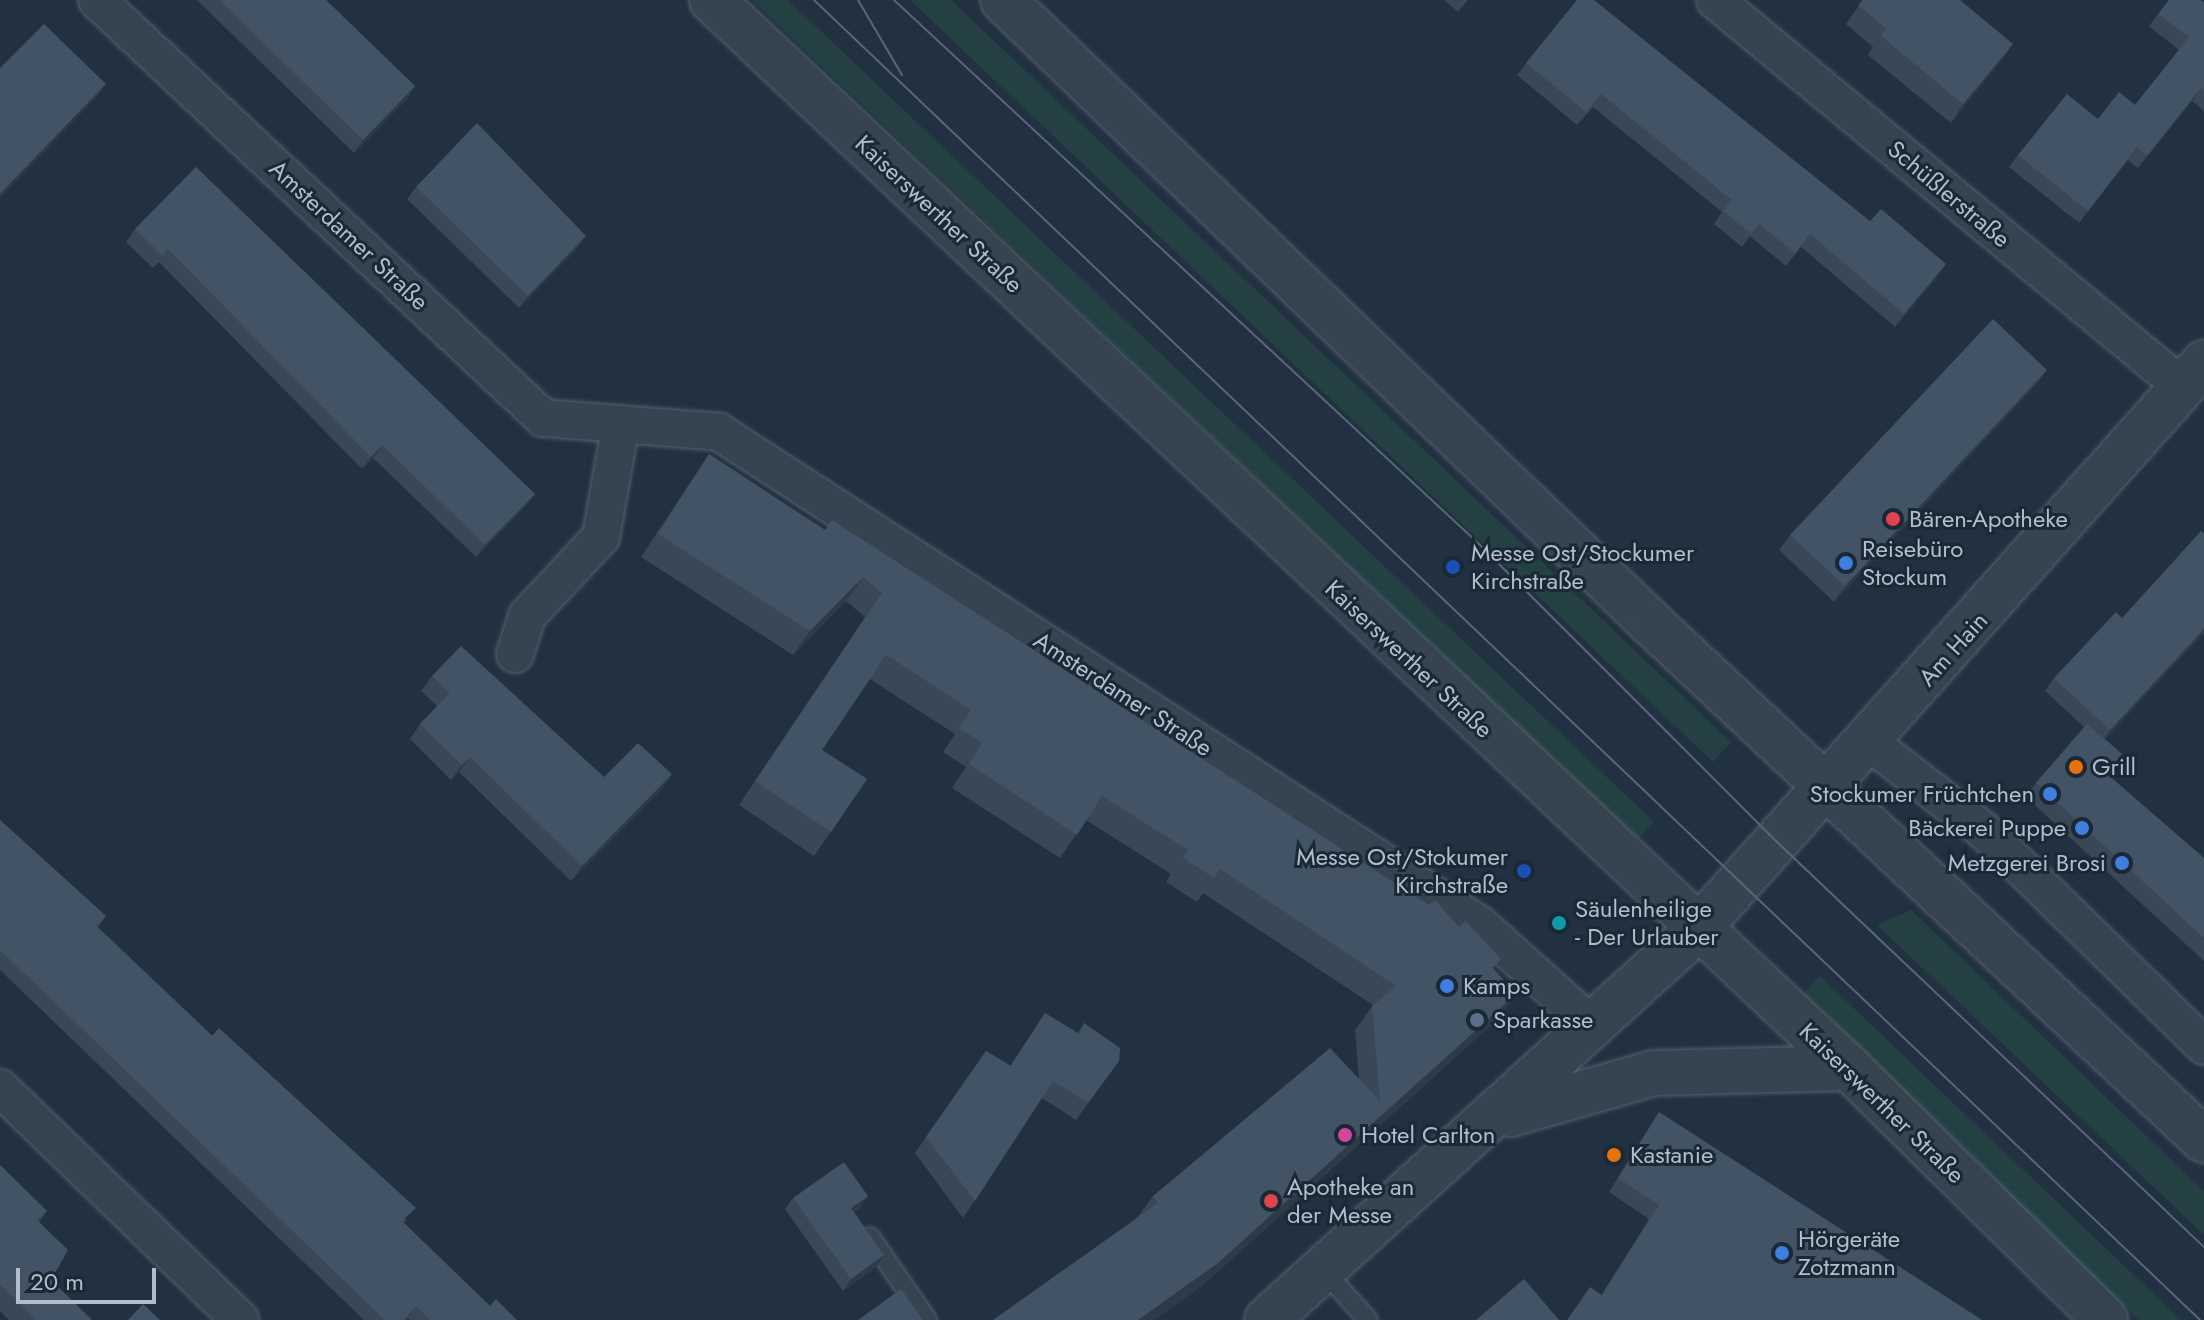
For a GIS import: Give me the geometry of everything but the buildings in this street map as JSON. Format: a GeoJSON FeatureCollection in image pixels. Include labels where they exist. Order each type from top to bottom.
{"type":"FeatureCollection","features":[{"type":"Feature","properties":{"kind":"street","name":"Amsterdamer Straße"},"geometry":{"type":"LineString","coordinates":[[97,0],[543,418],[719,432],[1479,924],[1607,1017]]}},
{"type":"Feature","properties":{"kind":"street","name":"Kaiserswerther Straße"},"geometry":{"type":"LineString","coordinates":[[712,0],[1697,930],[1849,1068],[2105,1320]]}},
{"type":"Feature","properties":{"kind":"street"},"geometry":{"type":"LineString","coordinates":[[1003,0],[1826,789],[2204,1140]]}},
{"type":"Feature","properties":{"kind":"street","name":"Schüßlerstraße"},"geometry":{"type":"LineString","coordinates":[[1728,4],[2194,376]]}},
{"type":"Feature","properties":{"kind":"street","name":"Am Hain"},"geometry":{"type":"LineString","coordinates":[[1267,1320],[1499,1117],[1697,930],[1869,742],[2194,376]]}},
{"type":"Feature","properties":{"kind":"street"},"geometry":{"type":"LineString","coordinates":[[515,654],[527,616],[601,537],[621,424]]}},
{"type":"Feature","properties":{"kind":"street"},"geometry":{"type":"LineString","coordinates":[[1869,742],[1983,830],[2204,1046]]}},
{"type":"Feature","properties":{"kind":"street"},"geometry":{"type":"LineString","coordinates":[[1578,1092],[1609,1046],[1607,1017]]}},
{"type":"Feature","properties":{"kind":"street"},"geometry":{"type":"LineString","coordinates":[[1499,1117],[1578,1092],[1654,1073],[1849,1068]]}},
{"type":"Feature","properties":{"kind":"street"},"geometry":{"type":"LineString","coordinates":[[0,1088],[240,1320]]}},
{"type":"Feature","properties":{"kind":"lane"},"geometry":{"type":"LineString","coordinates":[[859,1222],[927,1320]]}},
{"type":"Feature","properties":{"kind":"lane"},"geometry":{"type":"LineString","coordinates":[[1323,1270],[1368,1320]]}},
{"type":"Feature","properties":{"kind":"green space"},"geometry":{"type":"Polygon","coordinates":[[[752,0],[788,0],[1654,822],[1637,840],[752,0]]]}},
{"type":"Feature","properties":{"kind":"green space"},"geometry":{"type":"Polygon","coordinates":[[[910,0],[951,0],[1731,742],[1713,762],[910,0]]]}},
{"type":"Feature","properties":{"kind":"green space"},"geometry":{"type":"Polygon","coordinates":[[[1911,910],[2204,1191],[2204,1235],[1877,925],[1911,910]]]}},
{"type":"Feature","properties":{"kind":"green space"},"geometry":{"type":"Polygon","coordinates":[[[1820,976],[2181,1320],[2139,1320],[1800,997],[1820,976]]]}},
{"type":"Feature","properties":{"kind":"tram line"},"geometry":{"type":"LineString","coordinates":[[814,0],[2200,1320]]}},
{"type":"Feature","properties":{"kind":"tram line"},"geometry":{"type":"LineString","coordinates":[[858,0],[902,75]]}},
{"type":"Feature","properties":{"kind":"tram line"},"geometry":{"type":"LineString","coordinates":[[894,0],[1479,544],[1777,842],[2204,1247]]}},
{"type":"Feature","properties":{"kind":"place","name":"Bären-Apotheke"},"geometry":{"type":"Point","coordinates":[1893,519]}},
{"type":"Feature","properties":{"kind":"place","name":"Reisebüro Stockum"},"geometry":{"type":"Point","coordinates":[1846,563]}},
{"type":"Feature","properties":{"kind":"place","name":"Messe Ost/Stockumer Kirchstraße"},"geometry":{"type":"Point","coordinates":[1453,567]}},
{"type":"Feature","properties":{"kind":"place","name":"Grill"},"geometry":{"type":"Point","coordinates":[2076,767]}},
{"type":"Feature","properties":{"kind":"place","name":"Stockumer Früchtchen"},"geometry":{"type":"Point","coordinates":[2050,794]}},
{"type":"Feature","properties":{"kind":"place","name":"Bäckerei Puppe"},"geometry":{"type":"Point","coordinates":[2082,828]}},
{"type":"Feature","properties":{"kind":"place","name":"Metzgerei Brosi"},"geometry":{"type":"Point","coordinates":[2122,863]}},
{"type":"Feature","properties":{"kind":"place","name":"Messe Ost/Stokumer Kirchstraße"},"geometry":{"type":"Point","coordinates":[1524,871]}},
{"type":"Feature","properties":{"kind":"place","name":"Säulenheilige - Der Urlauber"},"geometry":{"type":"Point","coordinates":[1559,923]}},
{"type":"Feature","properties":{"kind":"place","name":"Kamps"},"geometry":{"type":"Point","coordinates":[1447,986]}},
{"type":"Feature","properties":{"kind":"place","name":"Sparkasse"},"geometry":{"type":"Point","coordinates":[1477,1020]}},
{"type":"Feature","properties":{"kind":"place","name":"Hotel Carlton"},"geometry":{"type":"Point","coordinates":[1345,1135]}},
{"type":"Feature","properties":{"kind":"place","name":"Kastanie"},"geometry":{"type":"Point","coordinates":[1614,1155]}},
{"type":"Feature","properties":{"kind":"place","name":"Apotheke an der Messe"},"geometry":{"type":"Point","coordinates":[1271,1201]}},
{"type":"Feature","properties":{"kind":"place","name":"Hörgeräte Zotzmann"},"geometry":{"type":"Point","coordinates":[1782,1253]}}]}
